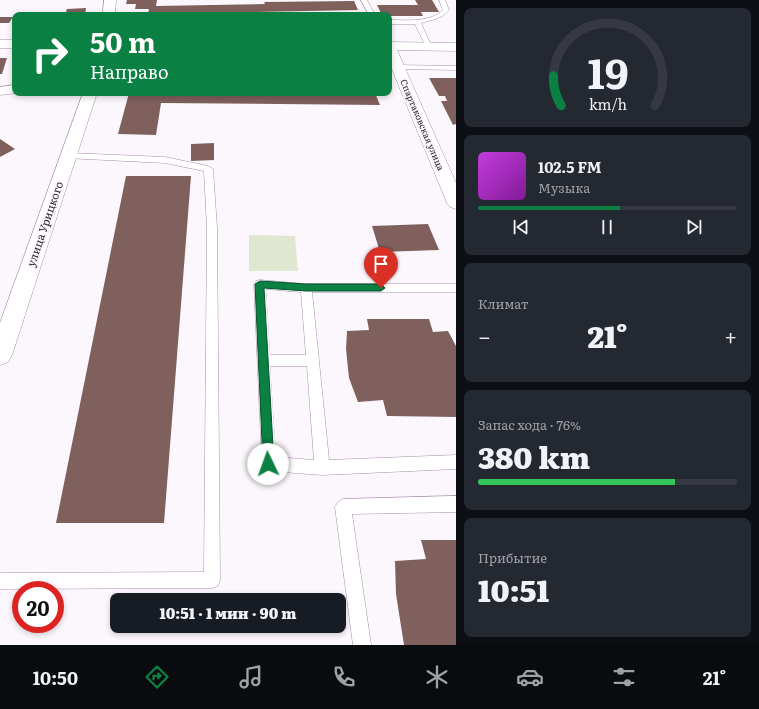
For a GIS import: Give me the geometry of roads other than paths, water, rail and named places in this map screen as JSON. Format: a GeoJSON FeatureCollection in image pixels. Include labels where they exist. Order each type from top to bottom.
{"type":"FeatureCollection","features":[{"type":"Feature","properties":{"kind":"street"},"geometry":{"type":"LineString","coordinates":[[109,12],[110,0]]}},
{"type":"Feature","properties":{"kind":"street"},"geometry":{"type":"LineString","coordinates":[[0,44],[12,44]]}},
{"type":"Feature","properties":{"kind":"street"},"geometry":{"type":"LineString","coordinates":[[392,47],[456,47]]}},
{"type":"Feature","properties":{"kind":"street","name":"Спартаковская улица"},"geometry":{"type":"LineString","coordinates":[[392,54],[456,202]]}},
{"type":"Feature","properties":{"kind":"street"},"geometry":{"type":"LineString","coordinates":[[0,92],[12,90]]}},
{"type":"Feature","properties":{"kind":"street","name":"улица Урицкого"},"geometry":{"type":"LineString","coordinates":[[0,355],[89,96]]}},
{"type":"Feature","properties":{"kind":"lane"},"geometry":{"type":"LineString","coordinates":[[364,0],[370,12]]}},
{"type":"Feature","properties":{"kind":"lane"},"geometry":{"type":"LineString","coordinates":[[392,22],[417,22],[441,15],[446,10],[442,0]]}},
{"type":"Feature","properties":{"kind":"lane"},"geometry":{"type":"LineString","coordinates":[[417,22],[429,47]]}},
{"type":"Feature","properties":{"kind":"lane"},"geometry":{"type":"LineString","coordinates":[[398,67],[456,68]]}},
{"type":"Feature","properties":{"kind":"lane"},"geometry":{"type":"LineString","coordinates":[[0,581],[212,580],[212,228],[208,169],[165,160],[68,156]]}},
{"type":"Feature","properties":{"kind":"lane"},"geometry":{"type":"LineString","coordinates":[[456,288],[306,288],[260,284],[268,464],[322,468],[456,462]]}},
{"type":"Feature","properties":{"kind":"lane"},"geometry":{"type":"LineString","coordinates":[[306,288],[322,468]]}},
{"type":"Feature","properties":{"kind":"lane"},"geometry":{"type":"LineString","coordinates":[[263,360],[313,361]]}},
{"type":"Feature","properties":{"kind":"lane"},"geometry":{"type":"LineString","coordinates":[[362,645],[343,507],[456,504]]}}]}
